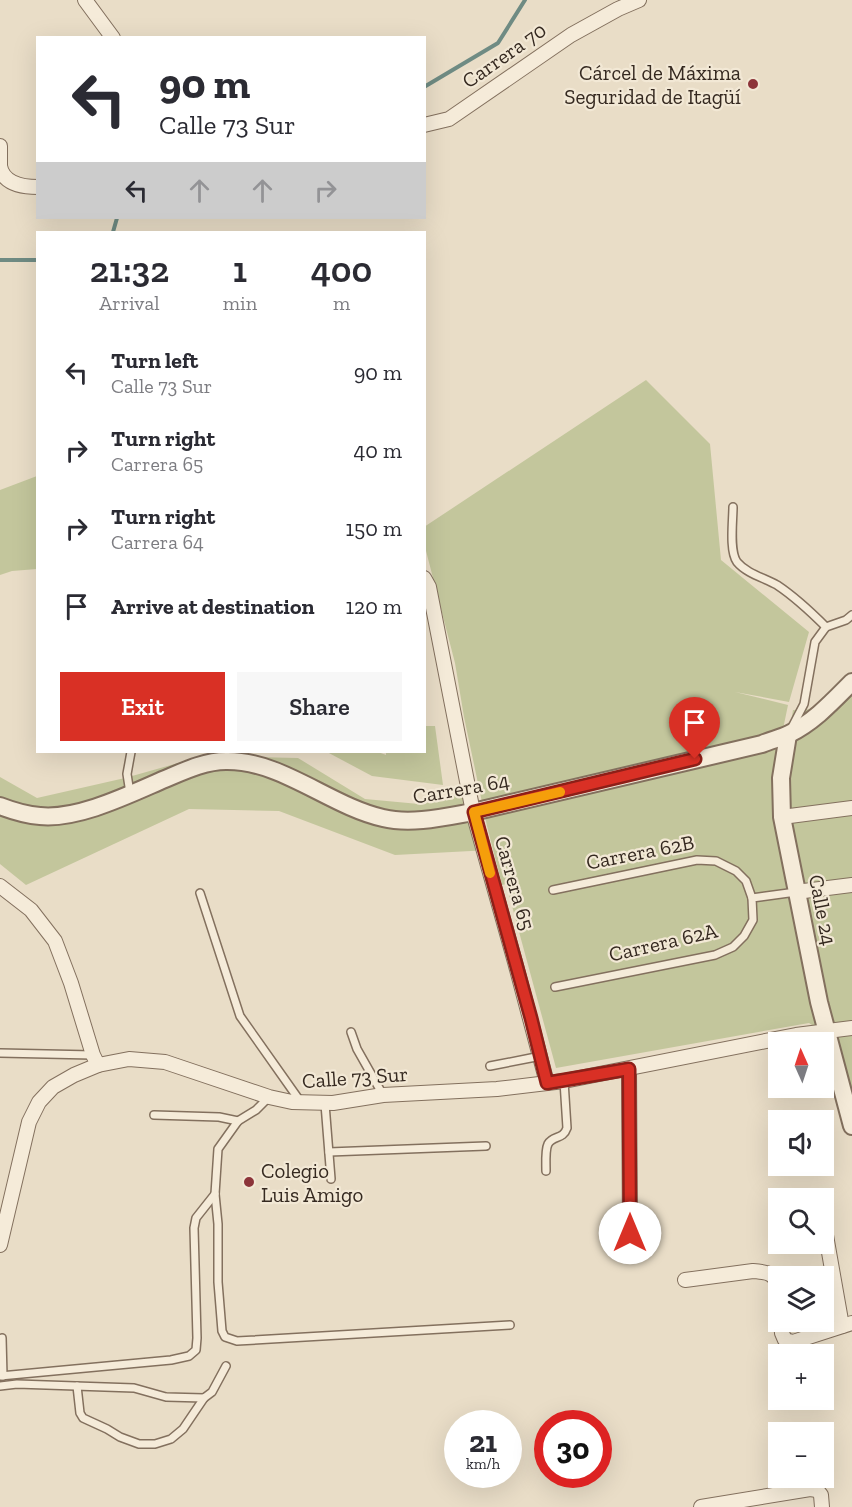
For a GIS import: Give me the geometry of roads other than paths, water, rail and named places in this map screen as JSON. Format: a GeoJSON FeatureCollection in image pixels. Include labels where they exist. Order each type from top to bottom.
{"type":"FeatureCollection","features":[{"type":"Feature","properties":{"kind":"street"},"geometry":{"type":"LineString","coordinates":[[85,0],[112,36]]}},
{"type":"Feature","properties":{"kind":"street","name":"Carrera 70"},"geometry":{"type":"LineString","coordinates":[[426,124],[448,119],[571,35],[639,0]]}},
{"type":"Feature","properties":{"kind":"street"},"geometry":{"type":"LineString","coordinates":[[0,146],[2,173],[18,185],[36,188]]}},
{"type":"Feature","properties":{"kind":"street","name":"Carrera 65"},"geometry":{"type":"LineString","coordinates":[[427,583],[474,812],[547,1083]]}},
{"type":"Feature","properties":{"kind":"street","name":"Carrera 64"},"geometry":{"type":"LineString","coordinates":[[0,806],[14,812],[41,817],[65,816],[130,794],[191,767],[225,761],[259,765],[358,810],[385,819],[415,820],[444,817],[474,812],[762,744],[788,735],[811,720],[852,682]]}},
{"type":"Feature","properties":{"kind":"street","name":"Calle 24"},"geometry":{"type":"LineString","coordinates":[[788,735],[781,778],[782,817],[819,1002],[852,1126]]}},
{"type":"Feature","properties":{"kind":"street"},"geometry":{"type":"LineString","coordinates":[[782,817],[852,808]]}},
{"type":"Feature","properties":{"kind":"street"},"geometry":{"type":"LineString","coordinates":[[796,892],[852,885]]}},
{"type":"Feature","properties":{"kind":"street"},"geometry":{"type":"LineString","coordinates":[[0,886],[31,910],[55,941],[95,1060]]}},
{"type":"Feature","properties":{"kind":"street","name":"Calle 73 Sur"},"geometry":{"type":"LineString","coordinates":[[0,1245],[29,1122],[39,1102],[53,1087],[95,1060],[129,1059],[165,1062],[269,1097],[292,1102],[325,1104],[383,1095],[497,1089],[564,1081],[796,1035],[852,1028]]}},
{"type":"Feature","properties":{"kind":"street"},"geometry":{"type":"LineString","coordinates":[[629,1069],[630,1233]]}},
{"type":"Feature","properties":{"kind":"street"},"geometry":{"type":"LineString","coordinates":[[831,1254],[847,1325]]}},
{"type":"Feature","properties":{"kind":"street"},"geometry":{"type":"LineString","coordinates":[[685,1280],[753,1271],[768,1274]]}},
{"type":"Feature","properties":{"kind":"street"},"geometry":{"type":"LineString","coordinates":[[782,1332],[785,1340],[793,1342],[825,1332]]}},
{"type":"Feature","properties":{"kind":"street"},"geometry":{"type":"LineString","coordinates":[[701,1507],[810,1489],[817,1490],[821,1495],[822,1507]]}},
{"type":"Feature","properties":{"kind":"lane"},"geometry":{"type":"LineString","coordinates":[[733,507],[733,550],[737,561],[750,572],[776,585],[806,607],[826,627]]}},
{"type":"Feature","properties":{"kind":"lane"},"geometry":{"type":"LineString","coordinates":[[788,735],[804,705],[816,642],[826,627],[846,620],[852,615]]}},
{"type":"Feature","properties":{"kind":"lane"},"geometry":{"type":"LineString","coordinates":[[130,794],[127,774],[131,753]]}},
{"type":"Feature","properties":{"kind":"lane","name":"Carrera 62B"},"geometry":{"type":"LineString","coordinates":[[553,890],[697,860],[716,861],[736,871],[746,881],[752,898]]}},
{"type":"Feature","properties":{"kind":"lane"},"geometry":{"type":"LineString","coordinates":[[752,898],[796,892]]}},
{"type":"Feature","properties":{"kind":"lane"},"geometry":{"type":"LineString","coordinates":[[200,893],[240,1017],[301,1103]]}},
{"type":"Feature","properties":{"kind":"lane","name":"Carrera 62A"},"geometry":{"type":"LineString","coordinates":[[555,987],[714,955],[733,947],[744,936],[753,920],[752,898]]}},
{"type":"Feature","properties":{"kind":"lane"},"geometry":{"type":"LineString","coordinates":[[351,1032],[357,1049],[383,1095]]}},
{"type":"Feature","properties":{"kind":"lane"},"geometry":{"type":"LineString","coordinates":[[0,1053],[95,1060]]}},
{"type":"Feature","properties":{"kind":"lane"},"geometry":{"type":"LineString","coordinates":[[490,1066],[541,1056]]}},
{"type":"Feature","properties":{"kind":"lane"},"geometry":{"type":"LineString","coordinates":[[546,1171],[547,1145],[566,1133],[567,1128],[564,1081]]}},
{"type":"Feature","properties":{"kind":"lane"},"geometry":{"type":"LineString","coordinates":[[269,1097],[256,1110],[238,1121],[218,1149],[215,1194],[218,1224],[218,1282],[222,1331],[225,1337],[237,1341],[510,1325]]}},
{"type":"Feature","properties":{"kind":"lane"},"geometry":{"type":"LineString","coordinates":[[325,1104],[331,1179]]}},
{"type":"Feature","properties":{"kind":"lane"},"geometry":{"type":"LineString","coordinates":[[154,1115],[219,1117],[238,1121]]}},
{"type":"Feature","properties":{"kind":"lane"},"geometry":{"type":"LineString","coordinates":[[329,1152],[486,1146]]}},
{"type":"Feature","properties":{"kind":"lane"},"geometry":{"type":"LineString","coordinates":[[2,1338],[1,1376],[171,1360],[189,1356],[196,1350],[197,1338],[194,1228],[196,1218],[215,1194]]}},
{"type":"Feature","properties":{"kind":"lane"},"geometry":{"type":"LineString","coordinates":[[77,1386],[82,1418],[139,1444],[155,1444],[171,1439],[183,1429],[204,1398],[212,1392],[226,1366]]}},
{"type":"Feature","properties":{"kind":"lane"},"geometry":{"type":"LineString","coordinates":[[0,1386],[17,1384],[134,1388],[166,1398],[204,1398]]}},
{"type":"Feature","properties":{"kind":"waterway"},"geometry":{"type":"LineString","coordinates":[[426,86],[498,43],[525,0]]}},
{"type":"Feature","properties":{"kind":"waterway"},"geometry":{"type":"LineString","coordinates":[[113,231],[117,219]]}},
{"type":"Feature","properties":{"kind":"waterway"},"geometry":{"type":"LineString","coordinates":[[0,260],[36,260]]}},
{"type":"Feature","properties":{"kind":"place","name":"Cárcel de Máxima Seguridad de Itagüí"},"geometry":{"type":"Point","coordinates":[753,84]}},
{"type":"Feature","properties":{"kind":"place","name":"Colegio Luis Amigo"},"geometry":{"type":"Point","coordinates":[249,1182]}}]}
